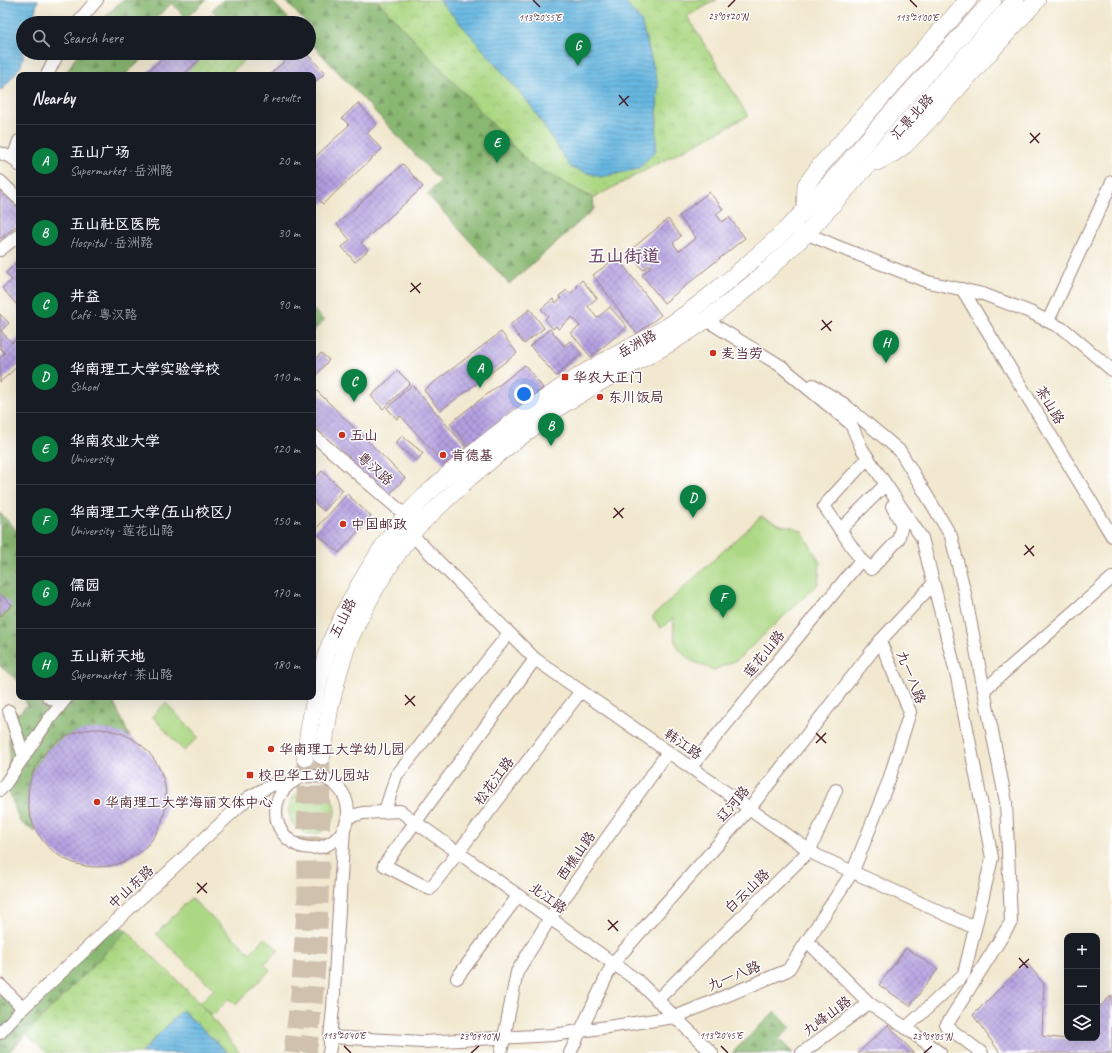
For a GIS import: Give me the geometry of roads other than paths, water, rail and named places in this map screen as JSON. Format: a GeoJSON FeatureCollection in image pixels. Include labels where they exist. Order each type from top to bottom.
{"type":"FeatureCollection","features":[{"type":"Feature","properties":{"kind":"main road"},"geometry":{"type":"LineString","coordinates":[[806,210],[806,186],[820,166],[968,0]]}},
{"type":"Feature","properties":{"kind":"main road","name":"汇景北路"},"geometry":{"type":"LineString","coordinates":[[806,210],[993,0]]}},
{"type":"Feature","properties":{"kind":"main road","name":"汇景北路"},"geometry":{"type":"LineString","coordinates":[[807,233],[1016,0]]}},
{"type":"Feature","properties":{"kind":"main road"},"geometry":{"type":"LineString","coordinates":[[864,169],[894,153],[905,145],[1037,0]]}},
{"type":"Feature","properties":{"kind":"main road","name":"岳洲路"},"geometry":{"type":"LineString","coordinates":[[412,525],[421,499],[477,450],[538,403],[588,370],[638,344],[667,327],[688,312],[765,249],[806,210]]}},
{"type":"Feature","properties":{"kind":"main road","name":"岳洲路"},"geometry":{"type":"LineString","coordinates":[[412,525],[496,455],[562,406],[607,378],[665,346],[706,320],[759,278],[807,233]]}},
{"type":"Feature","properties":{"kind":"main road","name":"五山路"},"geometry":{"type":"LineString","coordinates":[[322,756],[330,707],[348,643],[375,589],[412,525]]}},
{"type":"Feature","properties":{"kind":"main road","name":"五山路"},"geometry":{"type":"LineString","coordinates":[[316,692],[333,637],[368,570],[393,531],[412,525]]}},
{"type":"Feature","properties":{"kind":"main road","name":"五山路"},"geometry":{"type":"LineString","coordinates":[[305,758],[308,728],[314,700]]}},
{"type":"Feature","properties":{"kind":"street"},"geometry":{"type":"LineString","coordinates":[[84,16],[97,0]]}},
{"type":"Feature","properties":{"kind":"street"},"geometry":{"type":"LineString","coordinates":[[48,72],[54,60]]}},
{"type":"Feature","properties":{"kind":"street"},"geometry":{"type":"LineString","coordinates":[[0,153],[16,161]]}},
{"type":"Feature","properties":{"kind":"street"},"geometry":{"type":"LineString","coordinates":[[0,180],[16,196]]}},
{"type":"Feature","properties":{"kind":"street"},"geometry":{"type":"LineString","coordinates":[[1048,321],[1112,182]]}},
{"type":"Feature","properties":{"kind":"street"},"geometry":{"type":"LineString","coordinates":[[789,226],[928,282],[983,294],[1030,312],[1066,330],[1112,370]]}},
{"type":"Feature","properties":{"kind":"street"},"geometry":{"type":"LineString","coordinates":[[0,250],[16,237]]}},
{"type":"Feature","properties":{"kind":"street","name":"茶山路"},"geometry":{"type":"LineString","coordinates":[[962,289],[1112,536]]}},
{"type":"Feature","properties":{"kind":"street"},"geometry":{"type":"LineString","coordinates":[[706,320],[844,404],[900,451],[951,536],[965,594],[1006,802],[1011,922],[946,1026],[982,1053]]}},
{"type":"Feature","properties":{"kind":"street"},"geometry":{"type":"LineString","coordinates":[[781,366],[851,424],[864,454],[902,525],[898,540],[871,569],[861,560],[824,506],[864,454]]}},
{"type":"Feature","properties":{"kind":"street","name":"粤汉路"},"geometry":{"type":"LineString","coordinates":[[316,438],[412,525]]}},
{"type":"Feature","properties":{"kind":"street"},"geometry":{"type":"LineString","coordinates":[[864,454],[922,538],[958,677],[992,858],[964,974],[906,1028]]}},
{"type":"Feature","properties":{"kind":"street"},"geometry":{"type":"LineString","coordinates":[[840,530],[882,488]]}},
{"type":"Feature","properties":{"kind":"street","name":"韩江路"},"geometry":{"type":"LineString","coordinates":[[412,525],[509,633],[535,659],[816,855],[975,928]]}},
{"type":"Feature","properties":{"kind":"street","name":"莲花山路"},"geometry":{"type":"LineString","coordinates":[[691,767],[861,560]]}},
{"type":"Feature","properties":{"kind":"street"},"geometry":{"type":"LineString","coordinates":[[984,690],[1112,578]]}},
{"type":"Feature","properties":{"kind":"street","name":"辽河路"},"geometry":{"type":"LineString","coordinates":[[570,1053],[613,963],[750,808],[880,641],[933,584]]}},
{"type":"Feature","properties":{"kind":"street"},"geometry":{"type":"LineString","coordinates":[[385,811],[396,776],[509,633]]}},
{"type":"Feature","properties":{"kind":"street","name":"九一八路"},"geometry":{"type":"LineString","coordinates":[[330,1037],[422,1042],[553,1035],[581,1031],[675,1017],[788,970],[853,872],[889,780],[910,712],[880,641]]}},
{"type":"Feature","properties":{"kind":"street"},"geometry":{"type":"LineString","coordinates":[[415,822],[535,659]]}},
{"type":"Feature","properties":{"kind":"street","name":"松花江路"},"geometry":{"type":"LineString","coordinates":[[415,822],[384,865],[430,889],[581,691]]}},
{"type":"Feature","properties":{"kind":"street"},"geometry":{"type":"LineString","coordinates":[[0,790],[47,722],[65,700]]}},
{"type":"Feature","properties":{"kind":"street"},"geometry":{"type":"LineString","coordinates":[[9,711],[24,757]]}},
{"type":"Feature","properties":{"kind":"street","name":"西樵山路"},"geometry":{"type":"LineString","coordinates":[[501,1053],[517,972],[550,918],[668,752]]}},
{"type":"Feature","properties":{"kind":"street"},"geometry":{"type":"LineString","coordinates":[[329,1053],[348,806],[344,795],[336,785],[327,779],[315,776],[304,777],[293,782],[284,790],[278,800],[276,811],[278,823],[283,834],[292,842],[303,847],[316,848],[327,845],[337,838],[346,823]]}},
{"type":"Feature","properties":{"kind":"street","name":"中山东路"},"geometry":{"type":"LineString","coordinates":[[0,1033],[23,1008],[249,797],[272,785],[293,782]]}},
{"type":"Feature","properties":{"kind":"street","name":"白云山路"},"geometry":{"type":"LineString","coordinates":[[657,1000],[810,850],[836,790]]}},
{"type":"Feature","properties":{"kind":"street","name":"北江路"},"geometry":{"type":"LineString","coordinates":[[346,823],[363,813],[400,811],[638,981],[712,1053]]}},
{"type":"Feature","properties":{"kind":"street"},"geometry":{"type":"LineString","coordinates":[[457,978],[518,896]]}},
{"type":"Feature","properties":{"kind":"street"},"geometry":{"type":"LineString","coordinates":[[807,941],[870,1003],[940,1053]]}},
{"type":"Feature","properties":{"kind":"street"},"geometry":{"type":"LineString","coordinates":[[0,985],[23,1008]]}},
{"type":"Feature","properties":{"kind":"street","name":"九峰山路"},"geometry":{"type":"LineString","coordinates":[[802,1053],[870,1003]]}},
{"type":"Feature","properties":{"kind":"street"},"geometry":{"type":"LineString","coordinates":[[422,1042],[430,1053]]}},
{"type":"Feature","properties":{"kind":"water"},"geometry":{"type":"Polygon","coordinates":[[[0,0],[38,0],[34,16],[16,16],[16,60],[22,60],[21,66],[3,89],[0,90],[0,0]]]}},
{"type":"Feature","properties":{"kind":"water"},"geometry":{"type":"Polygon","coordinates":[[[440,0],[623,0],[641,21],[658,83],[656,150],[638,169],[601,177],[571,168],[531,106],[440,0]]]}},
{"type":"Feature","properties":{"kind":"water"},"geometry":{"type":"Polygon","coordinates":[[[182,1010],[228,1053],[141,1053],[182,1010]]]}},
{"type":"Feature","properties":{"kind":"tunnel"},"geometry":{"type":"LineString","coordinates":[[308,1053],[313,1016],[320,905],[322,756]]}},
{"type":"Feature","properties":{"kind":"tunnel"},"geometry":{"type":"LineString","coordinates":[[292,1053],[300,985],[306,896],[305,758]]}},
{"type":"Feature","properties":{"kind":"place","name":"儒园"},"geometry":{"type":"Point","coordinates":[578,66]}},
{"type":"Feature","properties":{"kind":"place","name":"华南农业大学"},"geometry":{"type":"Point","coordinates":[497,163]}},
{"type":"Feature","properties":{"kind":"place","name":"麦当劳"},"geometry":{"type":"Point","coordinates":[713,353]}},
{"type":"Feature","properties":{"kind":"place","name":"五山新天地"},"geometry":{"type":"Point","coordinates":[886,363]}},
{"type":"Feature","properties":{"kind":"place","name":"华农大正门"},"geometry":{"type":"Point","coordinates":[565,377]}},
{"type":"Feature","properties":{"kind":"place","name":"五山广场"},"geometry":{"type":"Point","coordinates":[480,388]}},
{"type":"Feature","properties":{"kind":"place","name":"东川饭局"},"geometry":{"type":"Point","coordinates":[600,397]}},
{"type":"Feature","properties":{"kind":"place","name":"井益"},"geometry":{"type":"Point","coordinates":[354,402]}},
{"type":"Feature","properties":{"kind":"place","name":"五山"},"geometry":{"type":"Point","coordinates":[342,435]}},
{"type":"Feature","properties":{"kind":"place","name":"五山社区医院"},"geometry":{"type":"Point","coordinates":[551,446]}},
{"type":"Feature","properties":{"kind":"place","name":"肯德基"},"geometry":{"type":"Point","coordinates":[443,455]}},
{"type":"Feature","properties":{"kind":"place","name":"华南理工大学实验学校"},"geometry":{"type":"Point","coordinates":[693,518]}},
{"type":"Feature","properties":{"kind":"place","name":"中国邮政"},"geometry":{"type":"Point","coordinates":[343,524]}},
{"type":"Feature","properties":{"kind":"place","name":"华南理工大学(五山校区)"},"geometry":{"type":"Point","coordinates":[723,618]}},
{"type":"Feature","properties":{"kind":"place","name":"华南理工大学幼儿园"},"geometry":{"type":"Point","coordinates":[271,749]}},
{"type":"Feature","properties":{"kind":"place","name":"校巴华工幼儿园站"},"geometry":{"type":"Point","coordinates":[250,775]}},
{"type":"Feature","properties":{"kind":"place","name":"华南理工大学海丽文体中心"},"geometry":{"type":"Point","coordinates":[97,802]}},
{"type":"Feature","properties":{"kind":"district","name":"五山街道"},"geometry":{"type":"Point","coordinates":[624,256]}}]}
